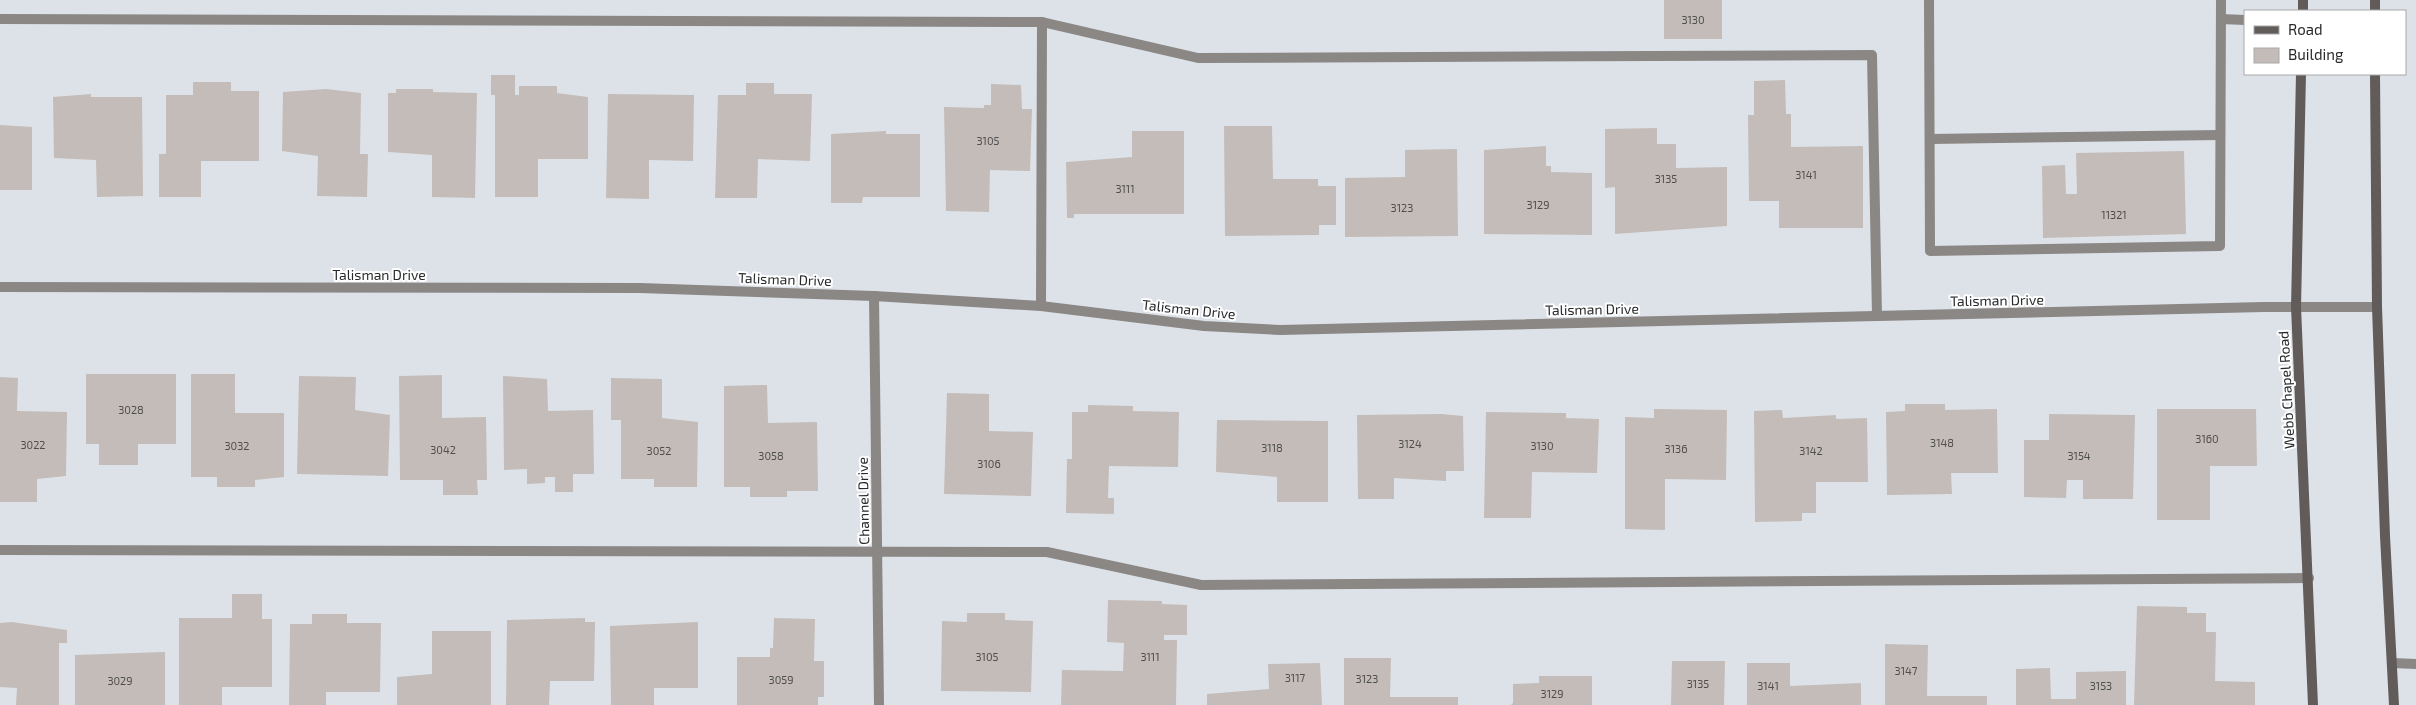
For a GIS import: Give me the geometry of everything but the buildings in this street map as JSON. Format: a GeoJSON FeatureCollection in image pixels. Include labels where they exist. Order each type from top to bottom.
{"type":"FeatureCollection","features":[{"type":"Feature","properties":{"kind":"main road","name":"Webb Chapel Road"},"geometry":{"type":"LineString","coordinates":[[2301,75],[2296,307],[2313,705]]}},
{"type":"Feature","properties":{"kind":"main road"},"geometry":{"type":"LineString","coordinates":[[2375,75],[2377,307],[2385,536],[2394,705]]}},
{"type":"Feature","properties":{"kind":"street"},"geometry":{"type":"LineString","coordinates":[[1929,0],[1930,251],[2220,246],[2222,0]]}},
{"type":"Feature","properties":{"kind":"street"},"geometry":{"type":"LineString","coordinates":[[0,19],[1042,22],[1198,58],[1872,55],[1877,316]]}},
{"type":"Feature","properties":{"kind":"street"},"geometry":{"type":"LineString","coordinates":[[2221,19],[2244,20]]}},
{"type":"Feature","properties":{"kind":"street"},"geometry":{"type":"LineString","coordinates":[[1041,306],[1042,22]]}},
{"type":"Feature","properties":{"kind":"street"},"geometry":{"type":"LineString","coordinates":[[1930,139],[2220,135]]}},
{"type":"Feature","properties":{"kind":"street","name":"Talisman Drive"},"geometry":{"type":"LineString","coordinates":[[0,287],[640,288],[874,296],[1041,306],[1204,326],[1280,330],[2296,307],[2377,307]]}},
{"type":"Feature","properties":{"kind":"street","name":"Channel Drive"},"geometry":{"type":"LineString","coordinates":[[874,296],[879,705]]}},
{"type":"Feature","properties":{"kind":"street"},"geometry":{"type":"LineString","coordinates":[[0,550],[1047,552],[1202,585],[2309,578]]}},
{"type":"Feature","properties":{"kind":"street"},"geometry":{"type":"LineString","coordinates":[[2392,663],[2416,664]]}}]}
